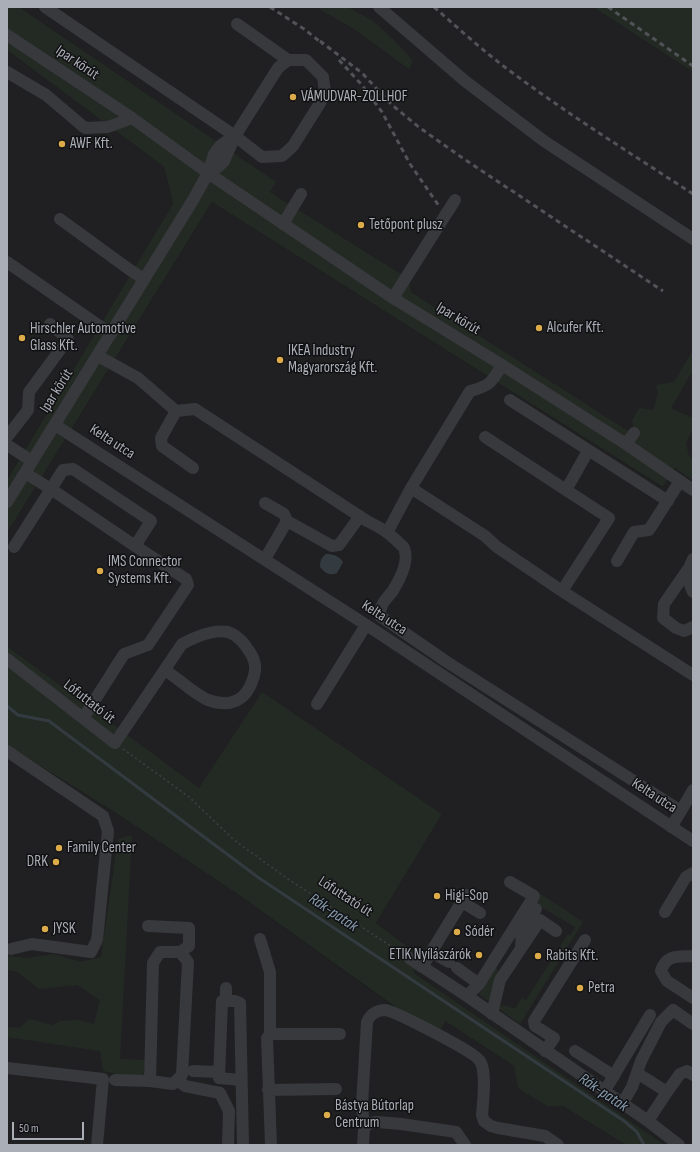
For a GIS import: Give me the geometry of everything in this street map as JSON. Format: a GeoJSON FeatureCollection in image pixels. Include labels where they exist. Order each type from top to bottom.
{"type":"FeatureCollection","features":[{"type":"Feature","properties":{"kind":"street"},"geometry":{"type":"LineString","coordinates":[[45,7],[235,136],[262,157],[282,156],[293,146],[320,103],[325,92],[323,77],[306,60],[288,60],[237,24]]}},
{"type":"Feature","properties":{"kind":"street"},"geometry":{"type":"LineString","coordinates":[[379,7],[465,81],[544,141],[693,239]]}},
{"type":"Feature","properties":{"kind":"street","name":"Ipar körút"},"geometry":{"type":"LineString","coordinates":[[7,35],[132,118],[208,173],[393,298],[502,364],[626,444],[693,490]]}},
{"type":"Feature","properties":{"kind":"street"},"geometry":{"type":"LineString","coordinates":[[208,173],[214,154],[220,146],[235,136],[278,68],[288,60]]}},
{"type":"Feature","properties":{"kind":"street"},"geometry":{"type":"LineString","coordinates":[[7,72],[46,95],[85,128],[108,127],[132,118]]}},
{"type":"Feature","properties":{"kind":"street","name":"Ipar körút"},"geometry":{"type":"LineString","coordinates":[[7,502],[98,356],[208,173]]}},
{"type":"Feature","properties":{"kind":"street"},"geometry":{"type":"LineString","coordinates":[[283,224],[301,194]]}},
{"type":"Feature","properties":{"kind":"street"},"geometry":{"type":"LineString","coordinates":[[393,298],[454,200]]}},
{"type":"Feature","properties":{"kind":"street"},"geometry":{"type":"LineString","coordinates":[[60,219],[144,279]]}},
{"type":"Feature","properties":{"kind":"street"},"geometry":{"type":"LineString","coordinates":[[7,262],[111,334]]}},
{"type":"Feature","properties":{"kind":"street"},"geometry":{"type":"LineString","coordinates":[[7,437],[28,410],[29,392],[68,339],[50,324]]}},
{"type":"Feature","properties":{"kind":"street"},"geometry":{"type":"LineString","coordinates":[[98,356],[138,378],[176,411],[195,409],[360,516],[388,531],[404,548],[405,559],[400,581],[383,603],[379,611],[380,616],[447,662],[681,811]]}},
{"type":"Feature","properties":{"kind":"street"},"geometry":{"type":"LineString","coordinates":[[388,531],[411,488],[470,391],[484,388],[492,381],[502,364]]}},
{"type":"Feature","properties":{"kind":"street"},"geometry":{"type":"LineString","coordinates":[[510,400],[668,501]]}},
{"type":"Feature","properties":{"kind":"street"},"geometry":{"type":"LineString","coordinates":[[176,411],[161,438],[162,446],[193,468]]}},
{"type":"Feature","properties":{"kind":"street","name":"Kelta utca"},"geometry":{"type":"LineString","coordinates":[[55,425],[265,559],[671,827],[692,838]]}},
{"type":"Feature","properties":{"kind":"street"},"geometry":{"type":"LineString","coordinates":[[626,444],[634,433]]}},
{"type":"Feature","properties":{"kind":"street"},"geometry":{"type":"LineString","coordinates":[[485,437],[609,518],[562,591]]}},
{"type":"Feature","properties":{"kind":"street"},"geometry":{"type":"LineString","coordinates":[[7,445],[32,462]]}},
{"type":"Feature","properties":{"kind":"street"},"geometry":{"type":"LineString","coordinates":[[566,490],[588,451]]}},
{"type":"Feature","properties":{"kind":"street"},"geometry":{"type":"LineString","coordinates":[[14,547],[63,470],[72,469],[151,521],[135,546]]}},
{"type":"Feature","properties":{"kind":"street"},"geometry":{"type":"LineString","coordinates":[[25,473],[186,579],[188,585],[148,645],[124,654],[84,717]]}},
{"type":"Feature","properties":{"kind":"street"},"geometry":{"type":"LineString","coordinates":[[617,561],[634,532],[649,530],[680,481]]}},
{"type":"Feature","properties":{"kind":"street"},"geometry":{"type":"LineString","coordinates":[[411,488],[485,536],[497,547],[562,591],[693,675]]}},
{"type":"Feature","properties":{"kind":"street"},"geometry":{"type":"LineString","coordinates":[[265,503],[284,514],[287,521],[332,546],[339,545],[360,516]]}},
{"type":"Feature","properties":{"kind":"street"},"geometry":{"type":"LineString","coordinates":[[265,559],[287,521]]}},
{"type":"Feature","properties":{"kind":"street"},"geometry":{"type":"LineString","coordinates":[[691,563],[689,584],[693,592]]}},
{"type":"Feature","properties":{"kind":"street"},"geometry":{"type":"LineString","coordinates":[[691,563],[664,604],[663,618],[676,628],[684,631],[693,627]]}},
{"type":"Feature","properties":{"kind":"street"},"geometry":{"type":"LineString","coordinates":[[317,704],[366,625]]}},
{"type":"Feature","properties":{"kind":"street"},"geometry":{"type":"LineString","coordinates":[[115,743],[182,644],[196,637],[214,632],[229,632],[241,640],[255,661],[254,676],[250,688],[242,698],[228,703],[219,703],[204,698],[165,670]]}},
{"type":"Feature","properties":{"kind":"street","name":"Lófuttató út"},"geometry":{"type":"LineString","coordinates":[[7,659],[84,717],[115,743]]}},
{"type":"Feature","properties":{"kind":"street"},"geometry":{"type":"LineString","coordinates":[[7,751],[103,816],[108,831],[97,940],[91,952],[32,944],[11,948]]}},
{"type":"Feature","properties":{"kind":"street"},"geometry":{"type":"LineString","coordinates":[[671,827],[693,790]]}},
{"type":"Feature","properties":{"kind":"street"},"geometry":{"type":"LineString","coordinates":[[665,912],[686,877],[693,873]]}},
{"type":"Feature","properties":{"kind":"street"},"geometry":{"type":"LineString","coordinates":[[467,996],[479,984],[534,896],[510,882]]}},
{"type":"Feature","properties":{"kind":"street"},"geometry":{"type":"LineString","coordinates":[[422,967],[464,899],[480,913]]}},
{"type":"Feature","properties":{"kind":"street"},"geometry":{"type":"LineString","coordinates":[[521,948],[522,932],[536,909]]}},
{"type":"Feature","properties":{"kind":"street"},"geometry":{"type":"LineString","coordinates":[[492,1014],[500,980],[540,920],[556,930]]}},
{"type":"Feature","properties":{"kind":"street"},"geometry":{"type":"LineString","coordinates":[[148,926],[189,928],[189,946],[180,952],[160,952],[153,963],[150,1081]]}},
{"type":"Feature","properties":{"kind":"street"},"geometry":{"type":"LineString","coordinates":[[260,939],[270,972],[270,1034],[267,1038],[270,1145]]}},
{"type":"Feature","properties":{"kind":"street"},"geometry":{"type":"LineString","coordinates":[[545,1051],[554,1038],[536,1026],[534,1021],[585,940]]}},
{"type":"Feature","properties":{"kind":"street"},"geometry":{"type":"LineString","coordinates":[[115,1080],[150,1081],[173,1084],[182,1075],[188,962],[180,952]]}},
{"type":"Feature","properties":{"kind":"street"},"geometry":{"type":"LineString","coordinates":[[431,952],[453,965],[479,984]]}},
{"type":"Feature","properties":{"kind":"street"},"geometry":{"type":"LineString","coordinates":[[693,956],[667,959],[661,971],[667,981],[693,998]]}},
{"type":"Feature","properties":{"kind":"street"},"geometry":{"type":"LineString","coordinates":[[409,958],[467,996],[648,1122],[678,1145]]}},
{"type":"Feature","properties":{"kind":"street"},"geometry":{"type":"LineString","coordinates":[[226,988],[226,1001]]}},
{"type":"Feature","properties":{"kind":"street"},"geometry":{"type":"LineString","coordinates":[[241,1080],[219,1078],[222,1001],[235,1001],[240,1003],[243,1145]]}},
{"type":"Feature","properties":{"kind":"street"},"geometry":{"type":"LineString","coordinates":[[363,1145],[364,1128],[362,1104],[366,1026],[368,1019],[374,1013],[382,1010],[390,1011],[476,1056],[480,1061],[483,1073],[482,1115],[484,1121],[491,1126],[498,1128],[545,1136],[558,1145]]}},
{"type":"Feature","properties":{"kind":"street"},"geometry":{"type":"LineString","coordinates":[[622,1104],[632,1087],[641,1061],[661,1022],[673,1010],[693,1024]]}},
{"type":"Feature","properties":{"kind":"street"},"geometry":{"type":"LineString","coordinates":[[604,1092],[650,1015]]}},
{"type":"Feature","properties":{"kind":"street"},"geometry":{"type":"LineString","coordinates":[[527,1039],[536,1026]]}},
{"type":"Feature","properties":{"kind":"street"},"geometry":{"type":"LineString","coordinates":[[270,1034],[340,1034]]}},
{"type":"Feature","properties":{"kind":"street"},"geometry":{"type":"LineString","coordinates":[[575,1051],[614,1076]]}},
{"type":"Feature","properties":{"kind":"street"},"geometry":{"type":"LineString","coordinates":[[7,1068],[103,1079],[97,1145]]}},
{"type":"Feature","properties":{"kind":"street"},"geometry":{"type":"LineString","coordinates":[[648,1122],[680,1074],[691,1070]]}},
{"type":"Feature","properties":{"kind":"street"},"geometry":{"type":"LineString","coordinates":[[193,1071],[219,1072]]}},
{"type":"Feature","properties":{"kind":"street"},"geometry":{"type":"LineString","coordinates":[[637,1073],[667,1092]]}},
{"type":"Feature","properties":{"kind":"street"},"geometry":{"type":"LineString","coordinates":[[177,1080],[185,1086],[220,1093],[229,1111],[228,1145]]}},
{"type":"Feature","properties":{"kind":"street"},"geometry":{"type":"LineString","coordinates":[[268,1090],[336,1088]]}},
{"type":"Feature","properties":{"kind":"street"},"geometry":{"type":"LineString","coordinates":[[364,1128],[370,1123],[377,1122],[456,1132],[465,1145]]}},
{"type":"Feature","properties":{"kind":"path","name":"Lófuttató út"},"geometry":{"type":"LineString","coordinates":[[115,743],[189,797],[234,840],[288,878],[409,958]]}},
{"type":"Feature","properties":{"kind":"shaded area"},"geometry":{"type":"Polygon","coordinates":[[[7,7],[19,7],[276,182],[270,192],[409,279],[411,292],[636,436],[632,421],[639,408],[653,410],[658,394],[656,385],[674,382],[693,350],[693,372],[671,408],[693,418],[693,429],[686,443],[689,456],[693,459],[693,480],[675,468],[663,487],[212,202],[7,533],[7,480],[173,204],[164,167],[7,50],[7,7]]]}},
{"type":"Feature","properties":{"kind":"shaded area"},"geometry":{"type":"Polygon","coordinates":[[[19,7],[593,7],[693,72],[693,1145],[665,1145],[414,973],[421,957],[376,923],[442,814],[262,693],[199,789],[7,646],[7,533],[212,202],[663,487],[679,464],[411,292],[409,279],[270,192],[275,182],[19,7]]]}},
{"type":"Feature","properties":{"kind":"shaded area"},"geometry":{"type":"Polygon","coordinates":[[[316,7],[348,7],[373,21],[395,41],[413,61],[409,69],[354,29],[316,7]]]}},
{"type":"Feature","properties":{"kind":"shaded area"},"geometry":{"type":"Polygon","coordinates":[[[593,7],[693,7],[693,72],[593,7]]]}},
{"type":"Feature","properties":{"kind":"shaded area"},"geometry":{"type":"Polygon","coordinates":[[[7,50],[164,167],[173,205],[7,480],[7,50]]]}},
{"type":"Feature","properties":{"kind":"shaded area"},"geometry":{"type":"Polygon","coordinates":[[[326,554],[336,556],[343,562],[337,573],[327,573],[320,567],[321,560],[326,554]]]}},
{"type":"Feature","properties":{"kind":"shaded area"},"geometry":{"type":"Polygon","coordinates":[[[7,646],[199,788],[262,692],[442,814],[376,923],[421,957],[414,973],[665,1145],[626,1145],[563,1106],[547,1106],[518,1088],[514,1066],[445,1021],[437,1037],[239,895],[116,813],[7,745],[7,646]]]}},
{"type":"Feature","properties":{"kind":"shaded area"},"geometry":{"type":"Polygon","coordinates":[[[7,745],[116,813],[239,895],[436,1037],[445,1021],[514,1066],[547,1106],[563,1106],[626,1145],[7,1145],[7,745]]]}},
{"type":"Feature","properties":{"kind":"shaded area"},"geometry":{"type":"Polygon","coordinates":[[[132,835],[120,1059],[145,1060],[143,1077],[126,1076],[103,1071],[100,1051],[7,1037],[7,1027],[19,1028],[29,1019],[53,1025],[60,1021],[78,1020],[94,1024],[100,1000],[77,985],[39,989],[18,972],[7,970],[7,956],[28,958],[54,954],[81,962],[101,957],[118,839],[132,835]]]}},
{"type":"Feature","properties":{"kind":"shaded area"},"geometry":{"type":"Polygon","coordinates":[[[541,894],[583,922],[520,1024],[498,1008],[504,1005],[515,1009],[522,998],[526,1000],[568,934],[570,936],[575,927],[535,903],[541,894]]]}},
{"type":"Feature","properties":{"kind":"shaded area"},"geometry":{"type":"Polygon","coordinates":[[[495,966],[501,975],[492,1004],[479,994],[495,966]]]}},
{"type":"Feature","properties":{"kind":"waterway","name":"Rák-patak"},"geometry":{"type":"LineString","coordinates":[[7,706],[18,715],[49,721],[259,878],[624,1121],[637,1132],[644,1145]]}},
{"type":"Feature","properties":{"kind":"railway"},"geometry":{"type":"LineString","coordinates":[[270,7],[304,29],[323,44]]}},
{"type":"Feature","properties":{"kind":"railway"},"geometry":{"type":"LineString","coordinates":[[434,7],[506,68],[529,85],[693,194]]}},
{"type":"Feature","properties":{"kind":"railway"},"geometry":{"type":"LineString","coordinates":[[608,7],[693,66]]}},
{"type":"Feature","properties":{"kind":"railway"},"geometry":{"type":"LineString","coordinates":[[320,41],[362,73],[392,105],[420,128],[464,159],[663,291]]}},
{"type":"Feature","properties":{"kind":"railway"},"geometry":{"type":"LineString","coordinates":[[339,60],[361,84],[382,112],[410,164],[439,206]]}},
{"type":"Feature","properties":{"kind":"place","name":"VÁMUDVAR-ZOLLHOF"},"geometry":{"type":"Point","coordinates":[293,97]}},
{"type":"Feature","properties":{"kind":"place","name":"AWF Kft."},"geometry":{"type":"Point","coordinates":[62,144]}},
{"type":"Feature","properties":{"kind":"place","name":"Tetőpont plusz"},"geometry":{"type":"Point","coordinates":[361,225]}},
{"type":"Feature","properties":{"kind":"place","name":"Alcufer Kft."},"geometry":{"type":"Point","coordinates":[539,328]}},
{"type":"Feature","properties":{"kind":"place","name":"Hirschler Automotive Glass Kft."},"geometry":{"type":"Point","coordinates":[22,338]}},
{"type":"Feature","properties":{"kind":"place","name":"IKEA Industry Magyarország Kft."},"geometry":{"type":"Point","coordinates":[280,360]}},
{"type":"Feature","properties":{"kind":"place","name":"IMS Connector Systems Kft."},"geometry":{"type":"Point","coordinates":[100,571]}},
{"type":"Feature","properties":{"kind":"place","name":"Family Center"},"geometry":{"type":"Point","coordinates":[59,848]}},
{"type":"Feature","properties":{"kind":"place","name":"DRK"},"geometry":{"type":"Point","coordinates":[56,862]}},
{"type":"Feature","properties":{"kind":"place","name":"Higi-Sop"},"geometry":{"type":"Point","coordinates":[437,896]}},
{"type":"Feature","properties":{"kind":"place","name":"JYSK"},"geometry":{"type":"Point","coordinates":[45,929]}},
{"type":"Feature","properties":{"kind":"place","name":"Sódér"},"geometry":{"type":"Point","coordinates":[457,932]}},
{"type":"Feature","properties":{"kind":"place","name":"ETIK Nyílászárók"},"geometry":{"type":"Point","coordinates":[479,955]}},
{"type":"Feature","properties":{"kind":"place","name":"Rabits Kft."},"geometry":{"type":"Point","coordinates":[538,956]}},
{"type":"Feature","properties":{"kind":"place","name":"Petra"},"geometry":{"type":"Point","coordinates":[580,988]}},
{"type":"Feature","properties":{"kind":"place","name":"Bástya Bútorlap Centrum"},"geometry":{"type":"Point","coordinates":[327,1115]}}]}
